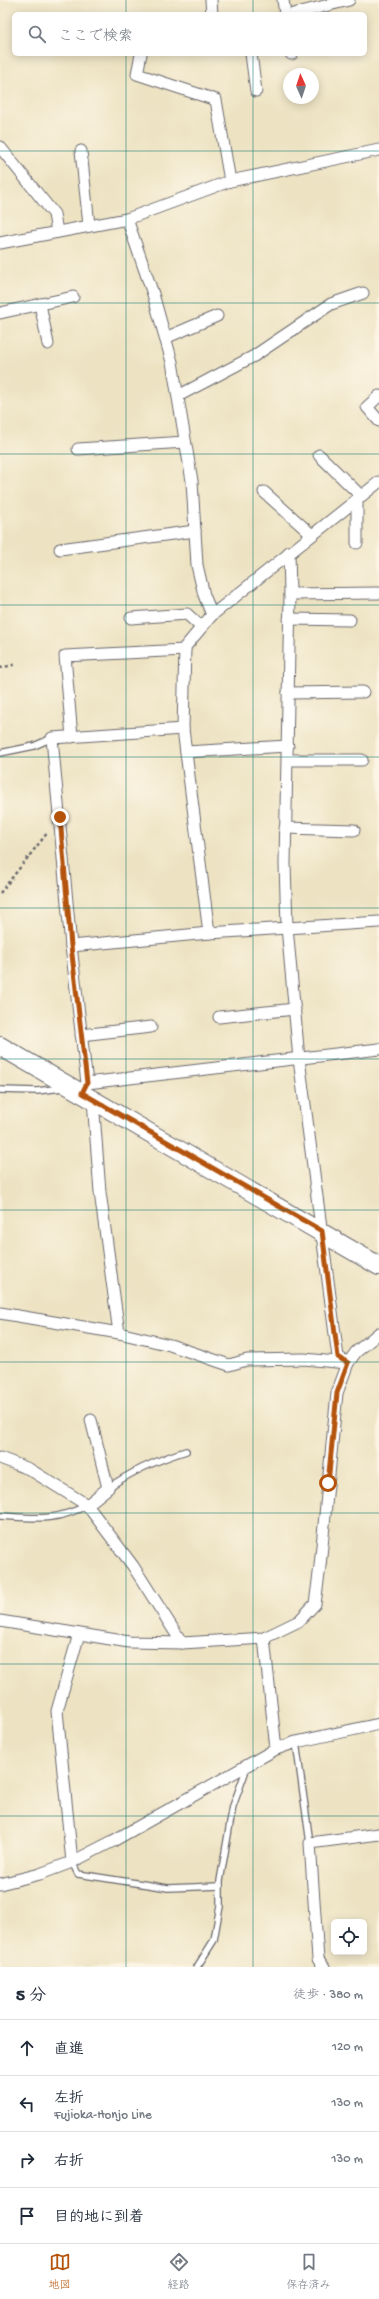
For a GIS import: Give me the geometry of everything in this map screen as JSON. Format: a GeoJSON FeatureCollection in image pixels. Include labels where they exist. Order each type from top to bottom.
{"type":"FeatureCollection","features":[{"type":"Feature","properties":{"kind":"main road"},"geometry":{"type":"LineString","coordinates":[[0,1046],[83,1091],[379,1266]]}},
{"type":"Feature","properties":{"kind":"street"},"geometry":{"type":"LineString","coordinates":[[211,0],[212,12]]}},
{"type":"Feature","properties":{"kind":"street"},"geometry":{"type":"LineString","coordinates":[[283,0],[285,12]]}},
{"type":"Feature","properties":{"kind":"street"},"geometry":{"type":"LineString","coordinates":[[302,12],[349,0]]}},
{"type":"Feature","properties":{"kind":"street"},"geometry":{"type":"LineString","coordinates":[[141,56],[137,74],[216,100],[230,181]]}},
{"type":"Feature","properties":{"kind":"street"},"geometry":{"type":"LineString","coordinates":[[251,56],[256,91]]}},
{"type":"Feature","properties":{"kind":"street"},"geometry":{"type":"LineString","coordinates":[[0,147],[54,214],[57,232]]}},
{"type":"Feature","properties":{"kind":"street"},"geometry":{"type":"LineString","coordinates":[[0,243],[127,219],[230,181],[379,150]]}},
{"type":"Feature","properties":{"kind":"street"},"geometry":{"type":"LineString","coordinates":[[81,151],[89,225]]}},
{"type":"Feature","properties":{"kind":"street"},"geometry":{"type":"LineString","coordinates":[[127,219],[153,294],[172,362],[192,482],[199,572],[204,595],[212,615]]}},
{"type":"Feature","properties":{"kind":"street"},"geometry":{"type":"LineString","coordinates":[[178,396],[254,356],[331,304],[363,293]]}},
{"type":"Feature","properties":{"kind":"street"},"geometry":{"type":"LineString","coordinates":[[0,313],[73,297]]}},
{"type":"Feature","properties":{"kind":"street"},"geometry":{"type":"LineString","coordinates":[[40,304],[48,344]]}},
{"type":"Feature","properties":{"kind":"street"},"geometry":{"type":"LineString","coordinates":[[165,338],[217,316]]}},
{"type":"Feature","properties":{"kind":"street"},"geometry":{"type":"LineString","coordinates":[[379,396],[367,407],[379,421]]}},
{"type":"Feature","properties":{"kind":"street"},"geometry":{"type":"LineString","coordinates":[[78,449],[185,442]]}},
{"type":"Feature","properties":{"kind":"street"},"geometry":{"type":"LineString","coordinates":[[319,455],[359,497],[357,543]]}},
{"type":"Feature","properties":{"kind":"street"},"geometry":{"type":"LineString","coordinates":[[209,933],[184,729],[185,650],[191,637],[212,615],[229,603],[289,552],[379,482]]}},
{"type":"Feature","properties":{"kind":"street"},"geometry":{"type":"LineString","coordinates":[[264,492],[312,535]]}},
{"type":"Feature","properties":{"kind":"street"},"geometry":{"type":"LineString","coordinates":[[60,549],[195,531]]}},
{"type":"Feature","properties":{"kind":"street"},"geometry":{"type":"LineString","coordinates":[[289,552],[290,594],[286,927],[299,1059],[338,1357],[348,1363]]}},
{"type":"Feature","properties":{"kind":"street"},"geometry":{"type":"LineString","coordinates":[[290,594],[379,593]]}},
{"type":"Feature","properties":{"kind":"street"},"geometry":{"type":"LineString","coordinates":[[130,618],[187,614],[201,627]]}},
{"type":"Feature","properties":{"kind":"street"},"geometry":{"type":"LineString","coordinates":[[289,619],[350,620]]}},
{"type":"Feature","properties":{"kind":"street"},"geometry":{"type":"LineString","coordinates":[[72,737],[65,656],[185,650]]}},
{"type":"Feature","properties":{"kind":"street"},"geometry":{"type":"LineString","coordinates":[[288,693],[363,692]]}},
{"type":"Feature","properties":{"kind":"street"},"geometry":{"type":"LineString","coordinates":[[119,1333],[100,1192],[83,1091],[80,1035],[52,738],[184,729]]}},
{"type":"Feature","properties":{"kind":"street"},"geometry":{"type":"LineString","coordinates":[[186,752],[288,746]]}},
{"type":"Feature","properties":{"kind":"street"},"geometry":{"type":"LineString","coordinates":[[288,760],[362,760]]}},
{"type":"Feature","properties":{"kind":"street"},"geometry":{"type":"LineString","coordinates":[[286,828],[354,830]]}},
{"type":"Feature","properties":{"kind":"street"},"geometry":{"type":"LineString","coordinates":[[71,946],[209,933],[379,922]]}},
{"type":"Feature","properties":{"kind":"street"},"geometry":{"type":"LineString","coordinates":[[219,1017],[295,1009]]}},
{"type":"Feature","properties":{"kind":"street"},"geometry":{"type":"LineString","coordinates":[[80,1035],[151,1027]]}},
{"type":"Feature","properties":{"kind":"street"},"geometry":{"type":"LineString","coordinates":[[83,1091],[299,1059],[379,1049]]}},
{"type":"Feature","properties":{"kind":"street"},"geometry":{"type":"LineString","coordinates":[[0,1313],[119,1333],[170,1345],[229,1365],[247,1360],[304,1359],[348,1363]]}},
{"type":"Feature","properties":{"kind":"street"},"geometry":{"type":"LineString","coordinates":[[0,1621],[129,1642],[182,1643],[264,1638],[299,1621],[314,1604],[320,1566],[337,1393],[348,1363],[356,1352],[379,1333]]}},
{"type":"Feature","properties":{"kind":"street"},"geometry":{"type":"LineString","coordinates":[[87,1505],[108,1488],[91,1420]]}},
{"type":"Feature","properties":{"kind":"street"},"geometry":{"type":"LineString","coordinates":[[0,1458],[29,1469],[87,1505],[133,1566],[182,1643]]}},
{"type":"Feature","properties":{"kind":"street"},"geometry":{"type":"LineString","coordinates":[[72,1862],[57,1710],[79,1634]]}},
{"type":"Feature","properties":{"kind":"street"},"geometry":{"type":"LineString","coordinates":[[264,1638],[276,1749]]}},
{"type":"Feature","properties":{"kind":"street"},"geometry":{"type":"LineString","coordinates":[[0,1884],[40,1874],[72,1862],[113,1841],[276,1749],[296,1742],[379,1724]]}},
{"type":"Feature","properties":{"kind":"street"},"geometry":{"type":"LineString","coordinates":[[324,1967],[318,1959],[310,1842],[379,1834]]}},
{"type":"Feature","properties":{"kind":"lane"},"geometry":{"type":"LineString","coordinates":[[0,753],[34,746],[52,738]]}},
{"type":"Feature","properties":{"kind":"lane"},"geometry":{"type":"LineString","coordinates":[[0,1090],[83,1091]]}},
{"type":"Feature","properties":{"kind":"lane"},"geometry":{"type":"LineString","coordinates":[[108,1488],[126,1476],[154,1461],[186,1451]]}},
{"type":"Feature","properties":{"kind":"lane"},"geometry":{"type":"LineString","coordinates":[[0,1516],[42,1519],[69,1515],[87,1505]]}},
{"type":"Feature","properties":{"kind":"lane"},"geometry":{"type":"LineString","coordinates":[[296,1742],[310,1842]]}},
{"type":"Feature","properties":{"kind":"lane"},"geometry":{"type":"LineString","coordinates":[[197,1967],[214,1940],[220,1906],[220,1886],[233,1806],[245,1773],[244,1766]]}},
{"type":"Feature","properties":{"kind":"lane"},"geometry":{"type":"LineString","coordinates":[[72,1862],[78,1874],[168,1888],[220,1886]]}},
{"type":"Feature","properties":{"kind":"path"},"geometry":{"type":"LineString","coordinates":[[0,668],[17,664]]}},
{"type":"Feature","properties":{"kind":"path"},"geometry":{"type":"LineString","coordinates":[[0,892],[60,817]]}},
{"type":"Feature","properties":{"kind":"route"},"geometry":{"type":"LineString","coordinates":[[60,817],[80,1035],[87,1083],[82,1093],[322,1231],[338,1357],[348,1363],[337,1393],[328,1483]]}}]}
